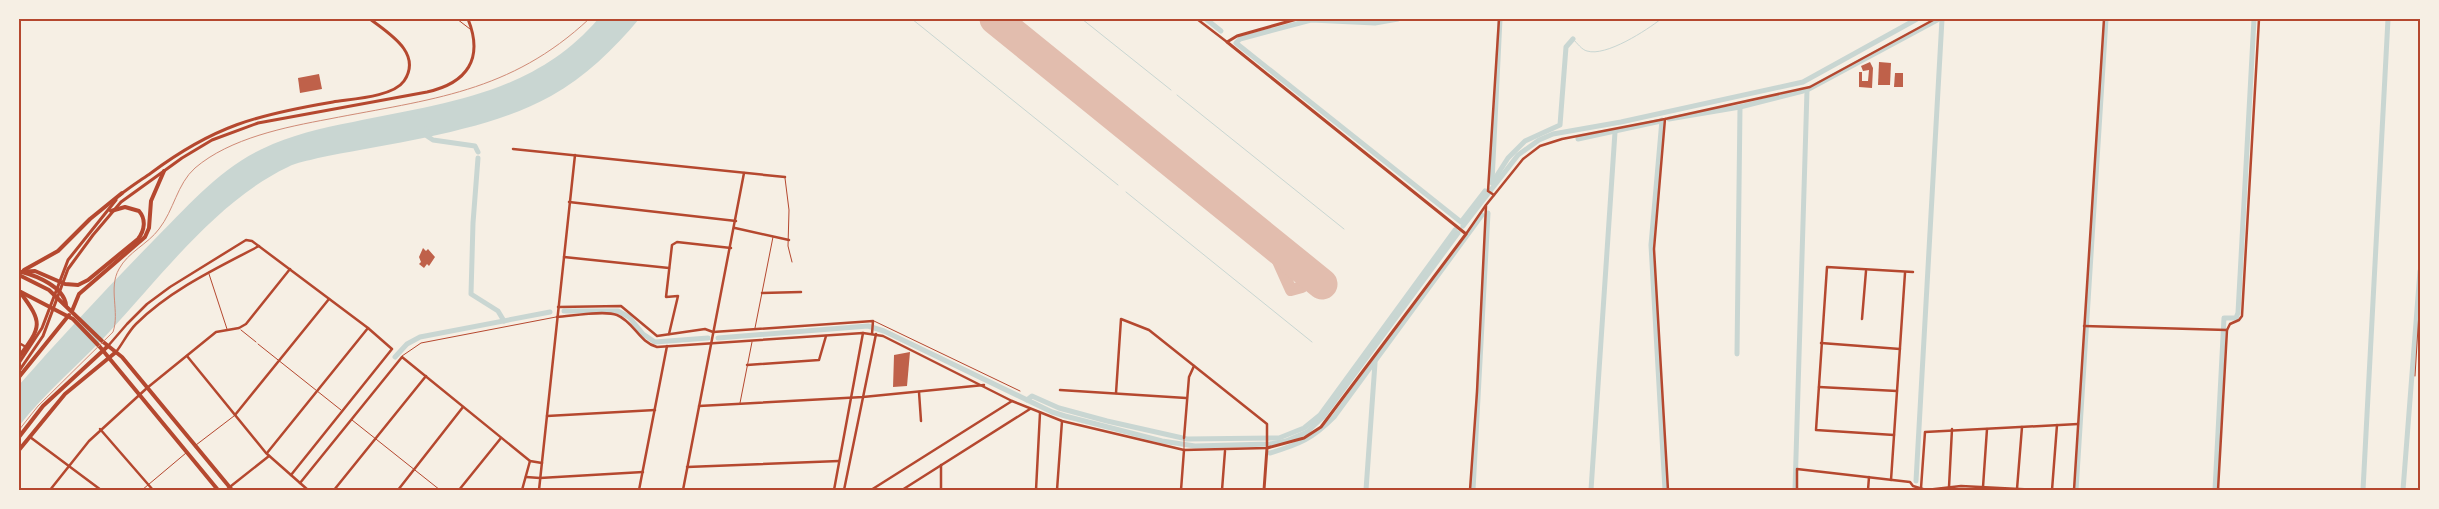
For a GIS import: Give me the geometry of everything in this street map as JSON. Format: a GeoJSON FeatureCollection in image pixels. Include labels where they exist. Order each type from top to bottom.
{"type":"FeatureCollection","features":[{"type":"Feature","properties":{"kind":"main road"},"geometry":{"type":"LineString","coordinates":[[72,311],[79,294],[145,237],[149,228],[151,201],[164,171]]}},
{"type":"Feature","properties":{"kind":"main road"},"geometry":{"type":"LineString","coordinates":[[19,273],[58,252],[90,219],[122,193]]}},
{"type":"Feature","properties":{"kind":"main road"},"geometry":{"type":"LineString","coordinates":[[19,273],[35,271],[65,284],[78,284],[88,280],[142,234],[144,219],[139,210],[124,207],[111,211]]}},
{"type":"Feature","properties":{"kind":"main road"},"geometry":{"type":"LineString","coordinates":[[19,273],[39,278],[55,288],[72,311],[74,317],[218,490]]}},
{"type":"Feature","properties":{"kind":"main road"},"geometry":{"type":"LineString","coordinates":[[19,273],[61,298]]}},
{"type":"Feature","properties":{"kind":"main road"},"geometry":{"type":"LineString","coordinates":[[19,291],[74,317],[116,352],[229,489]]}},
{"type":"Feature","properties":{"kind":"main road"},"geometry":{"type":"LineString","coordinates":[[19,291],[35,311],[38,321],[31,341],[19,357]]}},
{"type":"Feature","properties":{"kind":"main road"},"geometry":{"type":"LineString","coordinates":[[19,377],[68,315]]}},
{"type":"Feature","properties":{"kind":"main road"},"geometry":{"type":"LineString","coordinates":[[19,437],[43,406],[108,346]]}},
{"type":"Feature","properties":{"kind":"main road"},"geometry":{"type":"LineString","coordinates":[[19,450],[75,384],[116,352]]}},
{"type":"Feature","properties":{"kind":"street"},"geometry":{"type":"LineString","coordinates":[[19,363],[42,328],[68,260],[122,193],[176,154],[214,132],[248,119],[366,97],[390,91],[401,85],[409,67],[406,50],[370,19]]}},
{"type":"Feature","properties":{"kind":"street"},"geometry":{"type":"LineString","coordinates":[[19,371],[44,336],[68,269],[111,211],[194,150],[230,132],[258,123],[298,114],[427,92],[449,86],[464,75],[470,66],[474,49],[472,31],[468,19]]}},
{"type":"Feature","properties":{"kind":"street"},"geometry":{"type":"LineString","coordinates":[[1197,19],[1465,233]]}},
{"type":"Feature","properties":{"kind":"street"},"geometry":{"type":"LineString","coordinates":[[1227,42],[1237,36],[1297,19]]}},
{"type":"Feature","properties":{"kind":"street"},"geometry":{"type":"LineString","coordinates":[[1340,19],[1380,19]]}},
{"type":"Feature","properties":{"kind":"street"},"geometry":{"type":"LineString","coordinates":[[1492,194],[1498,19]]}},
{"type":"Feature","properties":{"kind":"street"},"geometry":{"type":"LineString","coordinates":[[557,317],[616,315],[649,345],[667,346],[873,333],[985,385],[1012,401],[1040,414],[1062,421],[1184,449],[1225,450],[1267,447],[1304,438],[1321,427],[1486,205],[1492,194],[1523,158],[1540,146],[1562,139],[1665,119],[1810,87],[1935,19]]}},
{"type":"Feature","properties":{"kind":"street"},"geometry":{"type":"LineString","coordinates":[[2074,490],[2104,19]]}},
{"type":"Feature","properties":{"kind":"street"},"geometry":{"type":"LineString","coordinates":[[2218,490],[2227,330],[2230,324],[2239,320],[2242,316],[2259,19]]}},
{"type":"Feature","properties":{"kind":"street"},"geometry":{"type":"LineString","coordinates":[[297,109],[298,114]]}},
{"type":"Feature","properties":{"kind":"street"},"geometry":{"type":"LineString","coordinates":[[1665,119],[1654,249],[1668,490]]}},
{"type":"Feature","properties":{"kind":"street"},"geometry":{"type":"LineString","coordinates":[[512,149],[785,177]]}},
{"type":"Feature","properties":{"kind":"street"},"geometry":{"type":"LineString","coordinates":[[539,490],[575,155]]}},
{"type":"Feature","properties":{"kind":"street"},"geometry":{"type":"LineString","coordinates":[[683,490],[710,343],[735,228],[744,172]]}},
{"type":"Feature","properties":{"kind":"street"},"geometry":{"type":"LineString","coordinates":[[569,202],[736,221]]}},
{"type":"Feature","properties":{"kind":"street"},"geometry":{"type":"LineString","coordinates":[[1470,490],[1486,205]]}},
{"type":"Feature","properties":{"kind":"street"},"geometry":{"type":"LineString","coordinates":[[735,228],[789,240]]}},
{"type":"Feature","properties":{"kind":"street"},"geometry":{"type":"LineString","coordinates":[[108,346],[136,314],[170,287],[249,240],[259,246],[368,328],[392,349],[291,475]]}},
{"type":"Feature","properties":{"kind":"street"},"geometry":{"type":"LineString","coordinates":[[669,334],[678,296],[666,297],[674,243],[731,248]]}},
{"type":"Feature","properties":{"kind":"street"},"geometry":{"type":"LineString","coordinates":[[116,352],[126,337],[148,314],[208,273],[259,246]]}},
{"type":"Feature","properties":{"kind":"street"},"geometry":{"type":"LineString","coordinates":[[563,257],[669,268]]}},
{"type":"Feature","properties":{"kind":"street"},"geometry":{"type":"LineString","coordinates":[[50,490],[100,429],[147,388],[216,332],[239,328],[246,324],[290,268]]}},
{"type":"Feature","properties":{"kind":"street"},"geometry":{"type":"LineString","coordinates":[[1894,435],[1816,430],[1827,268],[1913,272]]}},
{"type":"Feature","properties":{"kind":"street"},"geometry":{"type":"LineString","coordinates":[[1862,319],[1866,270]]}},
{"type":"Feature","properties":{"kind":"street"},"geometry":{"type":"LineString","coordinates":[[1891,480],[1905,273]]}},
{"type":"Feature","properties":{"kind":"street"},"geometry":{"type":"LineString","coordinates":[[762,293],[801,292]]}},
{"type":"Feature","properties":{"kind":"street"},"geometry":{"type":"LineString","coordinates":[[235,415],[329,298]]}},
{"type":"Feature","properties":{"kind":"street"},"geometry":{"type":"LineString","coordinates":[[558,308],[621,306],[630,312],[651,333],[657,336],[705,329],[713,332],[873,322],[863,397],[844,490]]}},
{"type":"Feature","properties":{"kind":"street"},"geometry":{"type":"LineString","coordinates":[[1116,393],[1121,319],[1149,330],[1267,424],[1264,490]]}},
{"type":"Feature","properties":{"kind":"street"},"geometry":{"type":"LineString","coordinates":[[2084,326],[2227,330]]}},
{"type":"Feature","properties":{"kind":"street"},"geometry":{"type":"LineString","coordinates":[[229,489],[267,455],[368,328]]}},
{"type":"Feature","properties":{"kind":"street"},"geometry":{"type":"LineString","coordinates":[[120,332],[126,337]]}},
{"type":"Feature","properties":{"kind":"street"},"geometry":{"type":"LineString","coordinates":[[834,490],[863,333]]}},
{"type":"Feature","properties":{"kind":"street"},"geometry":{"type":"LineString","coordinates":[[747,365],[819,360],[826,336]]}},
{"type":"Feature","properties":{"kind":"street"},"geometry":{"type":"LineString","coordinates":[[19,343],[26,347]]}},
{"type":"Feature","properties":{"kind":"street"},"geometry":{"type":"LineString","coordinates":[[1821,344],[1900,349]]}},
{"type":"Feature","properties":{"kind":"street"},"geometry":{"type":"LineString","coordinates":[[639,490],[667,346]]}},
{"type":"Feature","properties":{"kind":"street"},"geometry":{"type":"LineString","coordinates":[[187,356],[267,455],[308,490]]}},
{"type":"Feature","properties":{"kind":"street"},"geometry":{"type":"LineString","coordinates":[[300,483],[402,357],[530,460],[542,463]]}},
{"type":"Feature","properties":{"kind":"street"},"geometry":{"type":"LineString","coordinates":[[1184,438],[1186,398],[1189,377],[1194,366]]}},
{"type":"Feature","properties":{"kind":"street"},"geometry":{"type":"LineString","coordinates":[[334,490],[426,376]]}},
{"type":"Feature","properties":{"kind":"street"},"geometry":{"type":"LineString","coordinates":[[699,406],[863,397],[985,385]]}},
{"type":"Feature","properties":{"kind":"street"},"geometry":{"type":"LineString","coordinates":[[1820,387],[1897,391]]}},
{"type":"Feature","properties":{"kind":"street"},"geometry":{"type":"LineString","coordinates":[[1060,390],[1186,398]]}},
{"type":"Feature","properties":{"kind":"street"},"geometry":{"type":"LineString","coordinates":[[918,392],[922,421]]}},
{"type":"Feature","properties":{"kind":"street"},"geometry":{"type":"LineString","coordinates":[[871,490],[1012,401]]}},
{"type":"Feature","properties":{"kind":"street"},"geometry":{"type":"LineString","coordinates":[[398,490],[463,407]]}},
{"type":"Feature","properties":{"kind":"street"},"geometry":{"type":"LineString","coordinates":[[902,490],[1030,409]]}},
{"type":"Feature","properties":{"kind":"street"},"geometry":{"type":"LineString","coordinates":[[547,416],[655,410]]}},
{"type":"Feature","properties":{"kind":"street"},"geometry":{"type":"LineString","coordinates":[[1036,490],[1040,414]]}},
{"type":"Feature","properties":{"kind":"street"},"geometry":{"type":"LineString","coordinates":[[1057,490],[1062,421]]}},
{"type":"Feature","properties":{"kind":"street"},"geometry":{"type":"LineString","coordinates":[[1921,488],[1925,432],[1952,429],[2078,424]]}},
{"type":"Feature","properties":{"kind":"street"},"geometry":{"type":"LineString","coordinates":[[2052,490],[2057,425]]}},
{"type":"Feature","properties":{"kind":"street"},"geometry":{"type":"LineString","coordinates":[[2017,489],[2022,427]]}},
{"type":"Feature","properties":{"kind":"street"},"geometry":{"type":"LineString","coordinates":[[100,429],[153,490]]}},
{"type":"Feature","properties":{"kind":"street"},"geometry":{"type":"LineString","coordinates":[[1949,487],[1952,429]]}},
{"type":"Feature","properties":{"kind":"street"},"geometry":{"type":"LineString","coordinates":[[1983,487],[1987,429]]}},
{"type":"Feature","properties":{"kind":"street"},"geometry":{"type":"LineString","coordinates":[[29,436],[101,490]]}},
{"type":"Feature","properties":{"kind":"street"},"geometry":{"type":"LineString","coordinates":[[459,490],[502,438]]}},
{"type":"Feature","properties":{"kind":"street"},"geometry":{"type":"LineString","coordinates":[[1181,490],[1184,449]]}},
{"type":"Feature","properties":{"kind":"street"},"geometry":{"type":"LineString","coordinates":[[1222,490],[1225,450]]}},
{"type":"Feature","properties":{"kind":"street"},"geometry":{"type":"LineString","coordinates":[[522,490],[530,460]]}},
{"type":"Feature","properties":{"kind":"street"},"geometry":{"type":"LineString","coordinates":[[687,467],[839,461]]}},
{"type":"Feature","properties":{"kind":"street"},"geometry":{"type":"LineString","coordinates":[[941,465],[941,490]]}},
{"type":"Feature","properties":{"kind":"street"},"geometry":{"type":"LineString","coordinates":[[1797,490],[1797,469],[1910,482],[1913,488],[1932,490],[1949,487],[1983,487],[2038,490]]}},
{"type":"Feature","properties":{"kind":"street"},"geometry":{"type":"LineString","coordinates":[[526,477],[540,478],[643,472]]}},
{"type":"Feature","properties":{"kind":"street"},"geometry":{"type":"LineString","coordinates":[[1868,490],[1869,477]]}},
{"type":"Feature","properties":{"kind":"lane"},"geometry":{"type":"LineString","coordinates":[[457,19],[472,31]]}},
{"type":"Feature","properties":{"kind":"lane"},"geometry":{"type":"LineString","coordinates":[[785,177],[789,210],[788,246],[792,262]]}},
{"type":"Feature","properties":{"kind":"lane"},"geometry":{"type":"LineString","coordinates":[[755,329],[773,236]]}},
{"type":"Feature","properties":{"kind":"lane"},"geometry":{"type":"LineString","coordinates":[[208,273],[228,330]]}},
{"type":"Feature","properties":{"kind":"lane"},"geometry":{"type":"LineString","coordinates":[[2415,376],[2420,296]]}},
{"type":"Feature","properties":{"kind":"lane"},"geometry":{"type":"LineString","coordinates":[[402,357],[421,343],[557,317]]}},
{"type":"Feature","properties":{"kind":"lane"},"geometry":{"type":"LineString","coordinates":[[873,322],[1020,390]]}},
{"type":"Feature","properties":{"kind":"lane"},"geometry":{"type":"LineString","coordinates":[[740,403],[752,341]]}},
{"type":"Feature","properties":{"kind":"lane"},"geometry":{"type":"LineString","coordinates":[[258,344],[342,411]]}},
{"type":"Feature","properties":{"kind":"lane"},"geometry":{"type":"LineString","coordinates":[[194,447],[235,415]]}},
{"type":"Feature","properties":{"kind":"lane"},"geometry":{"type":"LineString","coordinates":[[351,419],[440,490]]}},
{"type":"Feature","properties":{"kind":"lane"},"geometry":{"type":"LineString","coordinates":[[1184,438],[1184,449]]}},
{"type":"Feature","properties":{"kind":"lane"},"geometry":{"type":"LineString","coordinates":[[142,490],[187,453]]}},
{"type":"Feature","properties":{"kind":"path"},"geometry":{"type":"LineString","coordinates":[[239,328],[258,344]]}},
{"type":"Feature","properties":{"kind":"shaded area"},"geometry":{"type":"Polygon","coordinates":[[[598,19],[639,19],[609,52],[576,80],[551,96],[498,119],[438,135],[318,158],[288,167],[262,181],[215,218],[193,240],[100,342],[29,413],[19,426],[19,385],[153,241],[204,190],[231,167],[262,149],[295,136],[454,101],[486,92],[516,80],[546,64],[573,44],[598,19]]]}},
{"type":"Feature","properties":{"kind":"building"},"geometry":{"type":"Polygon","coordinates":[[[1870,62],[1873,68],[1872,88],[1859,87],[1859,72],[1862,72],[1862,81],[1868,81],[1869,70],[1863,71],[1861,66],[1870,62]]]}},
{"type":"Feature","properties":{"kind":"building"},"geometry":{"type":"Polygon","coordinates":[[[1879,62],[1891,63],[1890,85],[1878,85],[1879,62]]]}},
{"type":"Feature","properties":{"kind":"building"},"geometry":{"type":"Polygon","coordinates":[[[1895,73],[1903,73],[1903,87],[1894,87],[1895,73]]]}},
{"type":"Feature","properties":{"kind":"building"},"geometry":{"type":"Polygon","coordinates":[[[319,74],[322,89],[300,93],[298,78],[319,74]]]}},
{"type":"Feature","properties":{"kind":"building"},"geometry":{"type":"Polygon","coordinates":[[[423,248],[426,251],[428,249],[435,257],[429,266],[427,264],[424,268],[419,264],[421,262],[419,257],[423,248]]]}},
{"type":"Feature","properties":{"kind":"building"},"geometry":{"type":"Polygon","coordinates":[[[910,352],[907,386],[893,387],[894,355],[910,352]]]}},
{"type":"Feature","properties":{"kind":"waterway"},"geometry":{"type":"LineString","coordinates":[[912,19],[1118,185]]}},
{"type":"Feature","properties":{"kind":"waterway"},"geometry":{"type":"LineString","coordinates":[[1082,19],[1171,90]]}},
{"type":"Feature","properties":{"kind":"waterway"},"geometry":{"type":"LineString","coordinates":[[1206,19],[1221,31]]}},
{"type":"Feature","properties":{"kind":"waterway"},"geometry":{"type":"LineString","coordinates":[[1398,19],[1375,23],[1311,20],[1240,39],[1236,43],[1461,222],[1485,191]]}},
{"type":"Feature","properties":{"kind":"waterway"},"geometry":{"type":"LineString","coordinates":[[1492,182],[1500,19]]}},
{"type":"Feature","properties":{"kind":"waterway"},"geometry":{"type":"LineString","coordinates":[[1573,39],[1585,50],[1595,52],[1605,50],[1626,41],[1661,19]]}},
{"type":"Feature","properties":{"kind":"waterway"},"geometry":{"type":"LineString","coordinates":[[1463,226],[1518,155],[1539,140],[1553,134],[1621,122],[1803,82],[1917,19]]}},
{"type":"Feature","properties":{"kind":"waterway"},"geometry":{"type":"LineString","coordinates":[[1795,490],[1807,90],[1939,19]]}},
{"type":"Feature","properties":{"kind":"waterway"},"geometry":{"type":"LineString","coordinates":[[1916,481],[1942,19]]}},
{"type":"Feature","properties":{"kind":"waterway"},"geometry":{"type":"LineString","coordinates":[[2076,490],[2106,19]]}},
{"type":"Feature","properties":{"kind":"waterway"},"geometry":{"type":"LineString","coordinates":[[2215,490],[2224,318],[2236,318],[2238,313],[2254,19]]}},
{"type":"Feature","properties":{"kind":"waterway"},"geometry":{"type":"LineString","coordinates":[[2363,490],[2388,19]]}},
{"type":"Feature","properties":{"kind":"waterway"},"geometry":{"type":"LineString","coordinates":[[1492,183],[1508,158],[1525,141],[1560,125],[1566,47],[1573,39]]}},
{"type":"Feature","properties":{"kind":"waterway"},"geometry":{"type":"LineString","coordinates":[[1669,119],[1740,107],[1803,91]]}},
{"type":"Feature","properties":{"kind":"waterway"},"geometry":{"type":"LineString","coordinates":[[1177,95],[1344,229]]}},
{"type":"Feature","properties":{"kind":"waterway"},"geometry":{"type":"LineString","coordinates":[[1737,354],[1740,107]]}},
{"type":"Feature","properties":{"kind":"waterway"},"geometry":{"type":"LineString","coordinates":[[1662,120],[1651,245],[1665,490]]}},
{"type":"Feature","properties":{"kind":"waterway"},"geometry":{"type":"LineString","coordinates":[[1578,139],[1661,121]]}},
{"type":"Feature","properties":{"kind":"waterway"},"geometry":{"type":"LineString","coordinates":[[426,129],[427,136],[433,140],[475,146],[478,152]]}},
{"type":"Feature","properties":{"kind":"waterway"},"geometry":{"type":"LineString","coordinates":[[1591,490],[1615,132]]}},
{"type":"Feature","properties":{"kind":"waterway"},"geometry":{"type":"LineString","coordinates":[[478,158],[473,223],[471,294],[498,311],[504,321]]}},
{"type":"Feature","properties":{"kind":"waterway"},"geometry":{"type":"LineString","coordinates":[[1126,192],[1312,342]]}},
{"type":"Feature","properties":{"kind":"waterway"},"geometry":{"type":"LineString","coordinates":[[1473,490],[1488,213]]}},
{"type":"Feature","properties":{"kind":"waterway"},"geometry":{"type":"LineString","coordinates":[[1270,453],[1305,440],[1319,431],[1334,417],[1482,215]]}},
{"type":"Feature","properties":{"kind":"waterway"},"geometry":{"type":"LineString","coordinates":[[1027,400],[1032,396],[1059,408],[1187,439],[1279,438],[1304,428],[1320,415],[1455,230]]}},
{"type":"Feature","properties":{"kind":"waterway"},"geometry":{"type":"LineString","coordinates":[[718,338],[868,326],[884,331],[1052,412],[1065,416],[1162,441],[1195,446],[1270,444],[1286,441],[1307,432],[1323,417],[1458,233]]}},
{"type":"Feature","properties":{"kind":"waterway"},"geometry":{"type":"LineString","coordinates":[[2403,490],[2420,271]]}},
{"type":"Feature","properties":{"kind":"waterway"},"geometry":{"type":"LineString","coordinates":[[564,311],[618,311],[629,317],[643,334],[655,342],[708,338]]}},
{"type":"Feature","properties":{"kind":"waterway"},"geometry":{"type":"LineString","coordinates":[[395,357],[407,344],[420,337],[550,312]]}},
{"type":"Feature","properties":{"kind":"waterway"},"geometry":{"type":"LineString","coordinates":[[1366,490],[1375,363]]}},
{"type":"Feature","properties":{"kind":"taxiway"},"geometry":{"type":"LineString","coordinates":[[1269,241],[1291,290],[1302,287]]}},
{"type":"Feature","properties":{"kind":"runway"},"geometry":{"type":"LineString","coordinates":[[995,19],[1322,284]]}},
{"type":"Feature","properties":{"kind":"tram line"},"geometry":{"type":"LineString","coordinates":[[19,430],[38,406],[113,332],[115,324],[114,284],[119,269],[159,229],[184,182],[195,168],[225,149],[259,135],[312,122],[435,98],[499,78],[529,63],[559,44],[589,19]]}}]}
